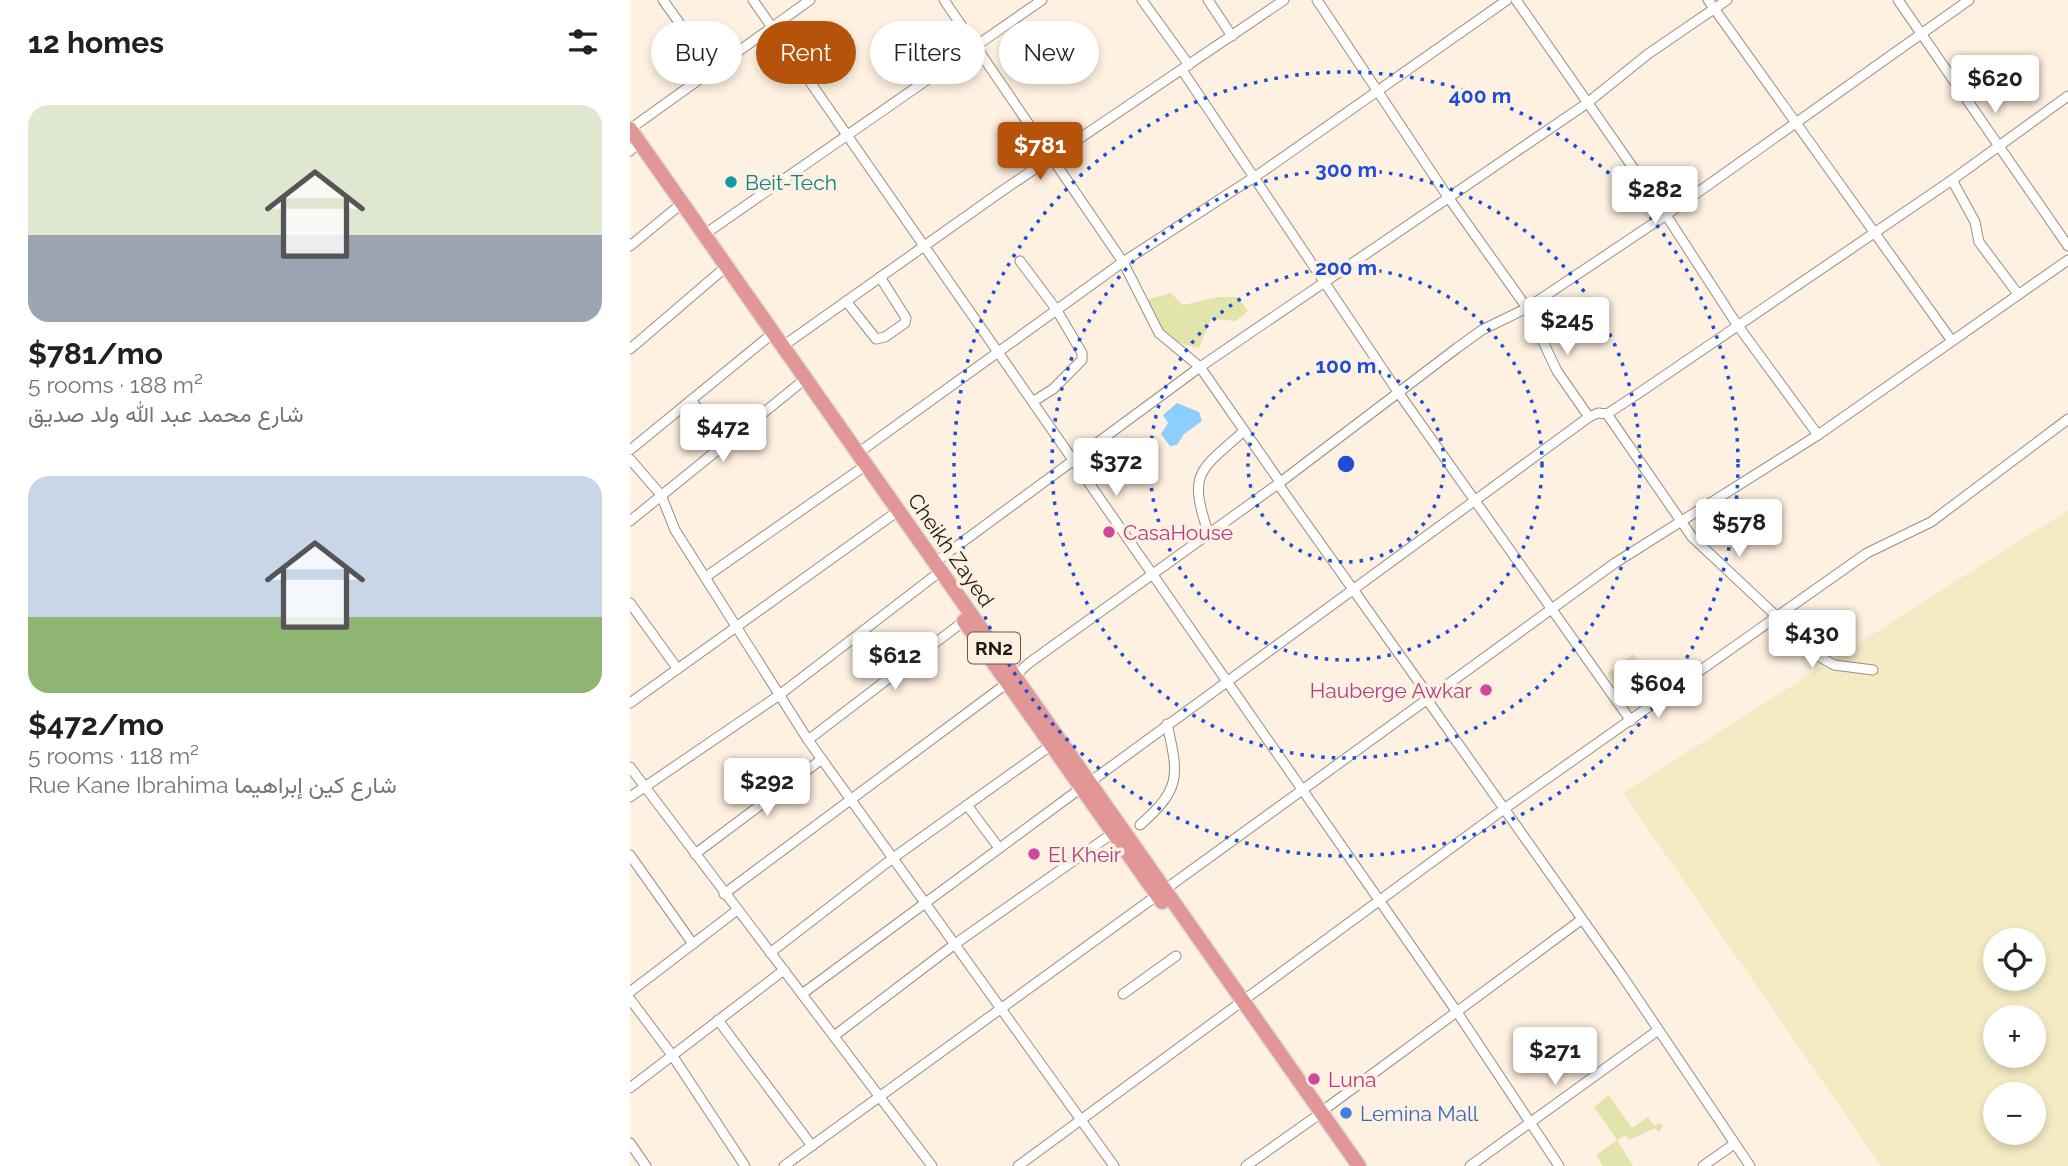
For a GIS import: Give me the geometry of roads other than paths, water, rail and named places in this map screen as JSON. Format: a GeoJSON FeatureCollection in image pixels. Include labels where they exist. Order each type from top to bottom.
{"type":"FeatureCollection","features":[{"type":"Feature","properties":{"kind":"highway","name":"Cheikh Zayed"},"geometry":{"type":"LineString","coordinates":[[630,129],[858,453],[934,570],[1317,1115],[1348,1166]]}},
{"type":"Feature","properties":{"kind":"highway","name":"Cheikh Zayed"},"geometry":{"type":"LineString","coordinates":[[631,148],[891,516],[934,570],[964,621],[1010,679],[1050,746],[1086,785],[1113,833],[1161,892]]}},
{"type":"Feature","properties":{"kind":"highway","name":"Cheikh Zayed"},"geometry":{"type":"LineString","coordinates":[[1317,1115],[1359,1166]]}},
{"type":"Feature","properties":{"kind":"street"},"geometry":{"type":"LineString","coordinates":[[663,0],[678,21]]}},
{"type":"Feature","properties":{"kind":"street"},"geometry":{"type":"LineString","coordinates":[[753,0],[768,21]]}},
{"type":"Feature","properties":{"kind":"street"},"geometry":{"type":"LineString","coordinates":[[780,21],[810,0]]}},
{"type":"Feature","properties":{"kind":"street"},"geometry":{"type":"LineString","coordinates":[[944,0],[959,21]]}},
{"type":"Feature","properties":{"kind":"street"},"geometry":{"type":"LineString","coordinates":[[1142,0],[1253,178],[1398,393],[1632,720]]}},
{"type":"Feature","properties":{"kind":"street"},"geometry":{"type":"LineString","coordinates":[[1208,0],[1233,36]]}},
{"type":"Feature","properties":{"kind":"street"},"geometry":{"type":"LineString","coordinates":[[783,345],[1049,158],[1284,0]]}},
{"type":"Feature","properties":{"kind":"street"},"geometry":{"type":"LineString","coordinates":[[1317,0],[1448,198],[1527,308],[1557,371],[1589,417]]}},
{"type":"Feature","properties":{"kind":"street"},"geometry":{"type":"LineString","coordinates":[[858,453],[1123,262],[1253,178],[1507,0]]}},
{"type":"Feature","properties":{"kind":"street"},"geometry":{"type":"LineString","coordinates":[[1516,0],[1666,215],[1738,326],[1818,435]]}},
{"type":"Feature","properties":{"kind":"street"},"geometry":{"type":"LineString","coordinates":[[630,797],[778,696],[1073,460],[1200,367],[1586,104],[1710,4],[1727,0]]}},
{"type":"Feature","properties":{"kind":"street"},"geometry":{"type":"LineString","coordinates":[[1898,0],[2068,246]]}},
{"type":"Feature","properties":{"kind":"street"},"geometry":{"type":"LineString","coordinates":[[724,894],[1149,574],[1279,483],[1482,331],[1527,308],[1666,215],[1969,0]]}},
{"type":"Feature","properties":{"kind":"street"},"geometry":{"type":"LineString","coordinates":[[985,39],[1038,1]]}},
{"type":"Feature","properties":{"kind":"street"},"geometry":{"type":"LineString","coordinates":[[1710,4],[1952,341]]}},
{"type":"Feature","properties":{"kind":"street"},"geometry":{"type":"LineString","coordinates":[[985,60],[1049,158],[1123,262],[1159,333],[1200,367],[1750,1166]]}},
{"type":"Feature","properties":{"kind":"street"},"geometry":{"type":"LineString","coordinates":[[630,129],[693,84]]}},
{"type":"Feature","properties":{"kind":"street"},"geometry":{"type":"LineString","coordinates":[[812,84],[922,247],[1034,401],[1149,574],[1457,1012],[1559,1166]]}},
{"type":"Feature","properties":{"kind":"street"},"geometry":{"type":"LineString","coordinates":[[705,234],[921,84]]}},
{"type":"Feature","properties":{"kind":"street"},"geometry":{"type":"LineString","coordinates":[[802,994],[1225,681],[1589,417],[1598,413],[1606,414],[1738,326],[1952,180],[2068,96]]}},
{"type":"Feature","properties":{"kind":"street"},"geometry":{"type":"LineString","coordinates":[[1952,180],[1975,222],[1979,242],[2018,294]]}},
{"type":"Feature","properties":{"kind":"street"},"geometry":{"type":"LineString","coordinates":[[630,246],[675,209]]}},
{"type":"Feature","properties":{"kind":"street"},"geometry":{"type":"LineString","coordinates":[[784,1166],[1303,792],[1615,563],[1818,435],[2068,260]]}},
{"type":"Feature","properties":{"kind":"street"},"geometry":{"type":"LineString","coordinates":[[1020,261],[1056,309],[1083,353],[1082,360],[1053,389],[1034,401]]}},
{"type":"Feature","properties":{"kind":"street"},"geometry":{"type":"LineString","coordinates":[[630,349],[720,272]]}},
{"type":"Feature","properties":{"kind":"street"},"geometry":{"type":"LineString","coordinates":[[846,301],[876,338],[885,337],[905,323],[906,318],[880,277]]}},
{"type":"Feature","properties":{"kind":"street"},"geometry":{"type":"LineString","coordinates":[[630,450],[767,338]]}},
{"type":"Feature","properties":{"kind":"street"},"geometry":{"type":"LineString","coordinates":[[630,521],[799,384]]}},
{"type":"Feature","properties":{"kind":"street"},"geometry":{"type":"LineString","coordinates":[[691,400],[726,443]]}},
{"type":"Feature","properties":{"kind":"street"},"geometry":{"type":"LineString","coordinates":[[1606,414],[1679,523],[1777,617],[1819,657],[1834,665],[1873,670]]}},
{"type":"Feature","properties":{"kind":"street"},"geometry":{"type":"LineString","coordinates":[[1018,1166],[1504,809],[1867,553],[1931,522],[2068,419]]}},
{"type":"Feature","properties":{"kind":"street"},"geometry":{"type":"LineString","coordinates":[[1208,533],[1197,501],[1199,476],[1213,459],[1244,431]]}},
{"type":"Feature","properties":{"kind":"street"},"geometry":{"type":"LineString","coordinates":[[630,459],[661,495],[675,530],[707,576],[778,696],[808,740],[1003,1007],[1114,1166]]}},
{"type":"Feature","properties":{"kind":"street"},"geometry":{"type":"LineString","coordinates":[[707,576],[859,470]]}},
{"type":"Feature","properties":{"kind":"street"},"geometry":{"type":"LineString","coordinates":[[630,704],[736,625],[891,516]]}},
{"type":"Feature","properties":{"kind":"street"},"geometry":{"type":"LineString","coordinates":[[630,603],[634,617],[677,668]]}},
{"type":"Feature","properties":{"kind":"street"},"geometry":{"type":"LineString","coordinates":[[808,740],[964,621]]}},
{"type":"Feature","properties":{"kind":"street"},"geometry":{"type":"LineString","coordinates":[[1140,825],[1165,803],[1173,783],[1176,763],[1167,724]]}},
{"type":"Feature","properties":{"kind":"street"},"geometry":{"type":"LineString","coordinates":[[770,953],[893,858],[1050,746]]}},
{"type":"Feature","properties":{"kind":"street"},"geometry":{"type":"LineString","coordinates":[[695,853],[822,759]]}},
{"type":"Feature","properties":{"kind":"street"},"geometry":{"type":"LineString","coordinates":[[630,767],[736,911],[881,1096],[932,1166]]}},
{"type":"Feature","properties":{"kind":"street"},"geometry":{"type":"LineString","coordinates":[[967,805],[999,848]]}},
{"type":"Feature","properties":{"kind":"street"},"geometry":{"type":"LineString","coordinates":[[834,1036],[955,944],[1113,833]]}},
{"type":"Feature","properties":{"kind":"street"},"geometry":{"type":"LineString","coordinates":[[630,855],[693,944]]}},
{"type":"Feature","properties":{"kind":"street"},"geometry":{"type":"LineString","coordinates":[[630,992],[736,911]]}},
{"type":"Feature","properties":{"kind":"street"},"geometry":{"type":"LineString","coordinates":[[1246,1166],[1581,920]]}},
{"type":"Feature","properties":{"kind":"street"},"geometry":{"type":"LineString","coordinates":[[1123,994],[1176,956]]}},
{"type":"Feature","properties":{"kind":"street"},"geometry":{"type":"LineString","coordinates":[[630,1088],[783,970]]}},
{"type":"Feature","properties":{"kind":"street"},"geometry":{"type":"LineString","coordinates":[[630,999],[672,1055],[745,1166]]}},
{"type":"Feature","properties":{"kind":"street"},"geometry":{"type":"LineString","coordinates":[[718,1020],[812,1146]]}},
{"type":"Feature","properties":{"kind":"street"},"geometry":{"type":"LineString","coordinates":[[1469,1166],[1657,1031]]}},
{"type":"Feature","properties":{"kind":"street"},"geometry":{"type":"LineString","coordinates":[[630,1143],[646,1166]]}},
{"type":"Feature","properties":{"kind":"street"},"geometry":{"type":"LineString","coordinates":[[1703,1166],[1734,1144]]}},
{"type":"Feature","properties":{"kind":"water"},"geometry":{"type":"Polygon","coordinates":[[[1177,403],[1199,412],[1202,421],[1184,434],[1177,445],[1170,446],[1161,434],[1168,423],[1163,415],[1177,403]]]}},
{"type":"Feature","properties":{"kind":"place","name":"Beit-Tech"},"geometry":{"type":"Point","coordinates":[731,182]}},
{"type":"Feature","properties":{"kind":"place","name":"CasaHouse"},"geometry":{"type":"Point","coordinates":[1109,532]}},
{"type":"Feature","properties":{"kind":"place","name":"Hauberge Awkar"},"geometry":{"type":"Point","coordinates":[1486,690]}},
{"type":"Feature","properties":{"kind":"place","name":"El Kheir"},"geometry":{"type":"Point","coordinates":[1034,854]}},
{"type":"Feature","properties":{"kind":"place","name":"Luna"},"geometry":{"type":"Point","coordinates":[1314,1079]}},
{"type":"Feature","properties":{"kind":"place","name":"Lemina Mall"},"geometry":{"type":"Point","coordinates":[1346,1113]}}]}
